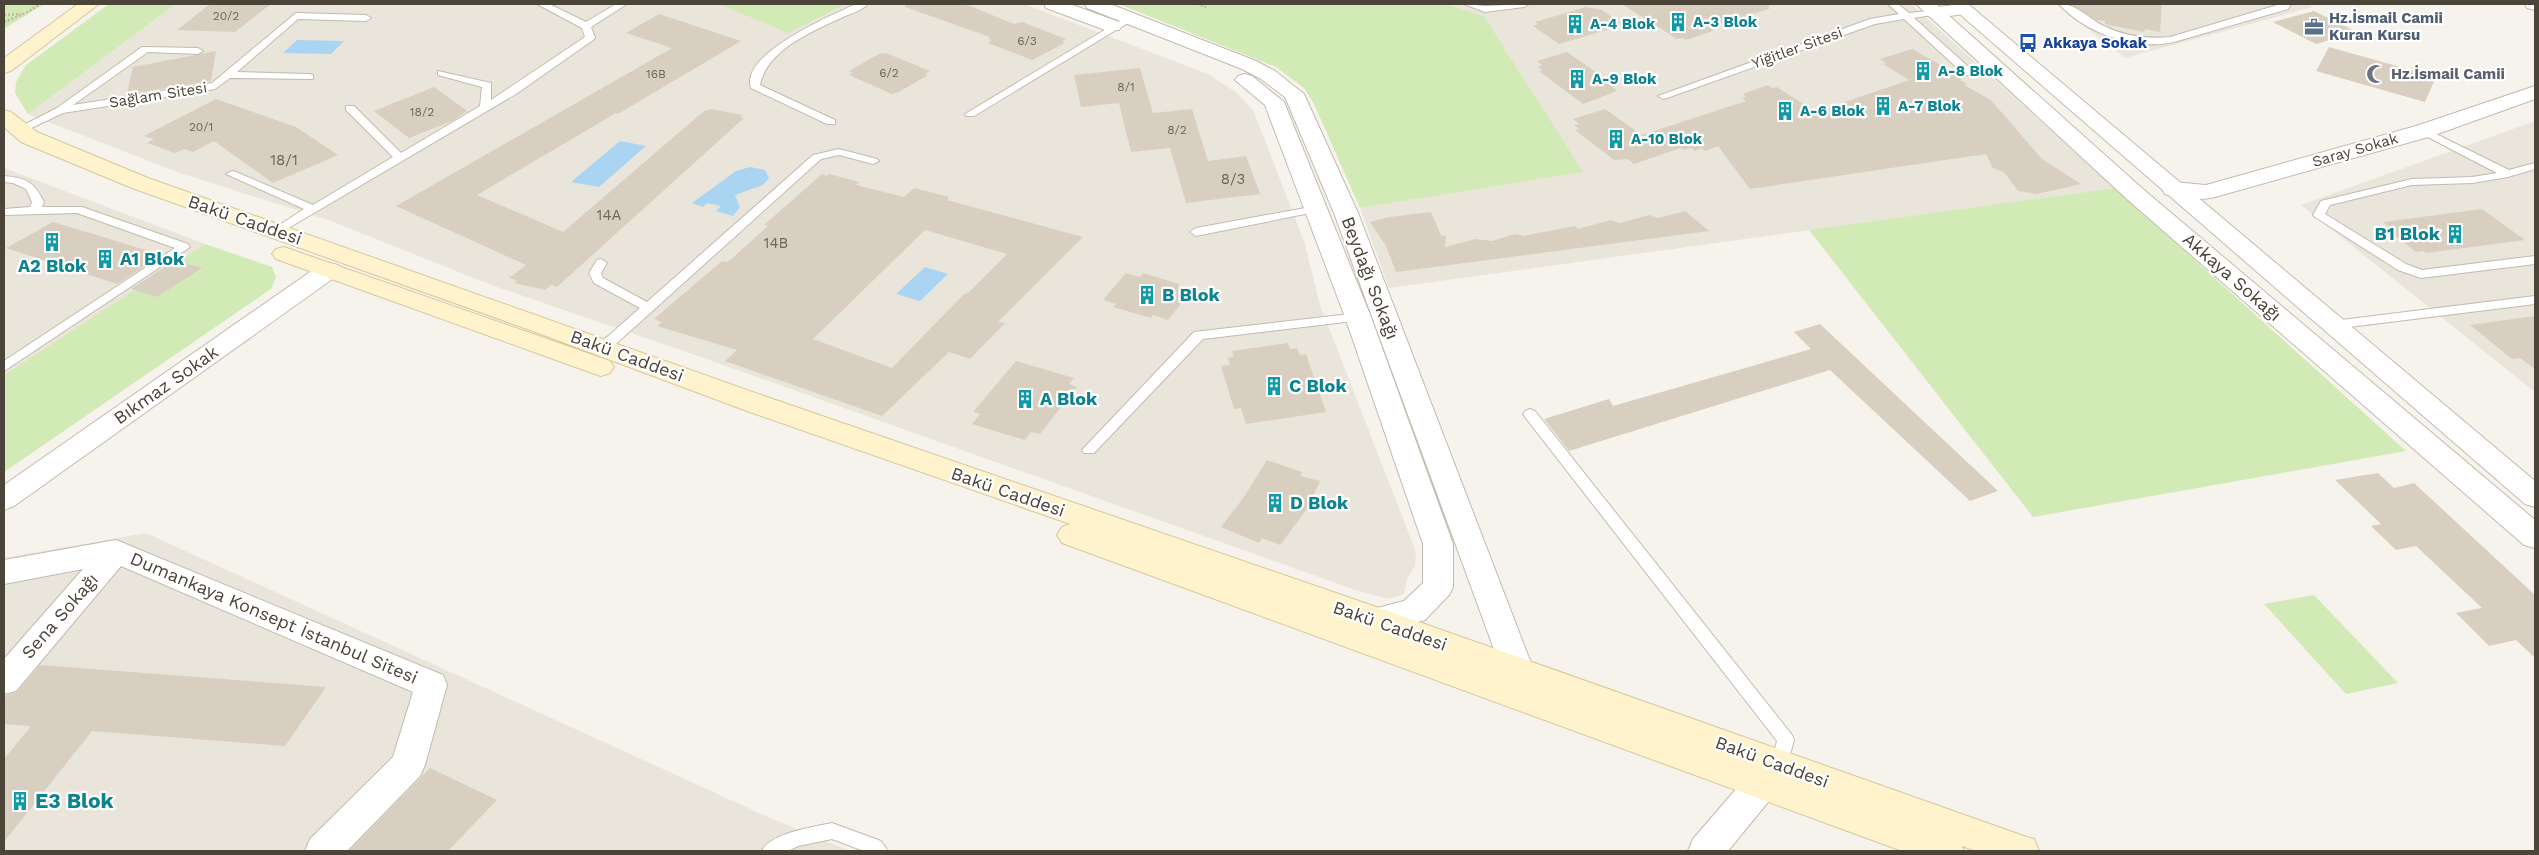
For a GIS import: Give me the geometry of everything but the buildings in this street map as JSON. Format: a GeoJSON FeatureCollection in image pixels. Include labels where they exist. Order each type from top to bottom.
{"type":"FeatureCollection","features":[{"type":"Feature","properties":{"kind":"main road"},"geometry":{"type":"LineString","coordinates":[[4,50],[70,4]]}},
{"type":"Feature","properties":{"kind":"main road"},"geometry":{"type":"LineString","coordinates":[[4,67],[90,4]]}},
{"type":"Feature","properties":{"kind":"main road","name":"Bakü Caddesi"},"geometry":{"type":"LineString","coordinates":[[9,129],[140,184],[776,411],[1377,620],[1518,671],[1771,775],[1946,851]]}},
{"type":"Feature","properties":{"kind":"main road","name":"Bakü Caddesi"},"geometry":{"type":"LineString","coordinates":[[9,129],[70,173],[329,270],[988,504],[1771,775],[2021,851]]}},
{"type":"Feature","properties":{"kind":"street","name":"Beydağı Sokağı"},"geometry":{"type":"LineString","coordinates":[[1053,4],[1123,23],[1249,64],[1294,94],[1346,214],[1518,671]]}},
{"type":"Feature","properties":{"kind":"street","name":"Beydağı Sokağı"},"geometry":{"type":"LineString","coordinates":[[1094,4],[1123,23],[1253,84],[1274,102],[1358,317],[1438,544],[1438,587],[1414,611],[1377,620]]}},
{"type":"Feature","properties":{"kind":"street","name":"Akkaya Sokağı"},"geometry":{"type":"LineString","coordinates":[[1923,11],[1961,7],[2172,189],[2534,495]]}},
{"type":"Feature","properties":{"kind":"street","name":"Akkaya Sokağı"},"geometry":{"type":"LineString","coordinates":[[1923,11],[2535,537]]}},
{"type":"Feature","properties":{"kind":"street","name":"Saray Sokak"},"geometry":{"type":"LineString","coordinates":[[2136,195],[2172,189],[2207,192],[2424,130],[2535,92]]}},
{"type":"Feature","properties":{"kind":"street","name":"Bıkmaz Sokak"},"geometry":{"type":"LineString","coordinates":[[4,499],[329,270]]}},
{"type":"Feature","properties":{"kind":"street","name":"Dumankaya Konsept İstanbul Sitesi"},"geometry":{"type":"LineString","coordinates":[[4,572],[116,551],[431,685],[408,765],[323,851]]}},
{"type":"Feature","properties":{"kind":"street","name":"Sena Sokağı"},"geometry":{"type":"LineString","coordinates":[[4,681],[116,551]]}},
{"type":"Feature","properties":{"kind":"street"},"geometry":{"type":"LineString","coordinates":[[1706,851],[1771,775]]}},
{"type":"Feature","properties":{"kind":"lane"},"geometry":{"type":"LineString","coordinates":[[276,231],[512,92],[590,38],[586,26],[542,4]]}},
{"type":"Feature","properties":{"kind":"lane"},"geometry":{"type":"LineString","coordinates":[[586,26],[622,4]]}},
{"type":"Feature","properties":{"kind":"lane"},"geometry":{"type":"LineString","coordinates":[[831,122],[755,86],[755,77],[765,62],[797,37],[863,4]]}},
{"type":"Feature","properties":{"kind":"lane"},"geometry":{"type":"LineString","coordinates":[[1469,4],[1485,9],[1524,4]]}},
{"type":"Feature","properties":{"kind":"lane"},"geometry":{"type":"LineString","coordinates":[[1893,4],[1923,11],[1968,73]]}},
{"type":"Feature","properties":{"kind":"lane"},"geometry":{"type":"LineString","coordinates":[[2064,4],[2093,26],[2110,33],[2152,42],[2171,40],[2285,8],[2286,4]]}},
{"type":"Feature","properties":{"kind":"lane","name":"Yiğitler Sitesi"},"geometry":{"type":"LineString","coordinates":[[1663,96],[1873,21],[1923,11]]}},
{"type":"Feature","properties":{"kind":"lane","name":"Sağlam Sitesi"},"geometry":{"type":"LineString","coordinates":[[9,129],[60,110],[215,86],[296,16],[366,18]]}},
{"type":"Feature","properties":{"kind":"lane"},"geometry":{"type":"LineString","coordinates":[[970,114],[1123,23]]}},
{"type":"Feature","properties":{"kind":"lane"},"geometry":{"type":"LineString","coordinates":[[60,110],[146,49],[198,51]]}},
{"type":"Feature","properties":{"kind":"lane"},"geometry":{"type":"LineString","coordinates":[[442,73],[488,85],[485,108]]}},
{"type":"Feature","properties":{"kind":"lane"},"geometry":{"type":"LineString","coordinates":[[228,75],[309,77]]}},
{"type":"Feature","properties":{"kind":"lane"},"geometry":{"type":"LineString","coordinates":[[350,108],[400,158]]}},
{"type":"Feature","properties":{"kind":"lane"},"geometry":{"type":"LineString","coordinates":[[2424,130],[2508,174]]}},
{"type":"Feature","properties":{"kind":"lane"},"geometry":{"type":"LineString","coordinates":[[603,348],[817,157],[838,152],[873,161]]}},
{"type":"Feature","properties":{"kind":"lane"},"geometry":{"type":"LineString","coordinates":[[2535,166],[2508,174],[2472,180],[2412,182],[2325,203],[2319,215],[2402,267],[2420,274],[2535,260]]}},
{"type":"Feature","properties":{"kind":"lane"},"geometry":{"type":"LineString","coordinates":[[232,174],[313,209]]}},
{"type":"Feature","properties":{"kind":"lane"},"geometry":{"type":"LineString","coordinates":[[4,179],[15,180],[31,187],[38,202],[35,211]]}},
{"type":"Feature","properties":{"kind":"lane"},"geometry":{"type":"LineString","coordinates":[[4,212],[78,209],[184,247],[4,367]]}},
{"type":"Feature","properties":{"kind":"lane"},"geometry":{"type":"LineString","coordinates":[[1196,232],[1316,209]]}},
{"type":"Feature","properties":{"kind":"lane"},"geometry":{"type":"LineString","coordinates":[[601,263],[595,272],[598,280],[649,308]]}},
{"type":"Feature","properties":{"kind":"lane"},"geometry":{"type":"LineString","coordinates":[[2333,325],[2535,300]]}},
{"type":"Feature","properties":{"kind":"lane"},"geometry":{"type":"LineString","coordinates":[[1089,450],[1199,335],[1358,317]]}},
{"type":"Feature","properties":{"kind":"lane"},"geometry":{"type":"LineString","coordinates":[[1530,414],[1786,740],[1771,775]]}},
{"type":"Feature","properties":{"kind":"lane"},"geometry":{"type":"LineString","coordinates":[[771,851],[795,839],[832,831],[875,847],[879,851]]}},
{"type":"Feature","properties":{"kind":"path"},"geometry":{"type":"LineString","coordinates":[[4,22],[26,14],[40,4]]}},
{"type":"Feature","properties":{"kind":"path"},"geometry":{"type":"LineString","coordinates":[[1197,4],[1208,8]]}},
{"type":"Feature","properties":{"kind":"path"},"geometry":{"type":"LineString","coordinates":[[4,15],[26,14]]}},
{"type":"Feature","properties":{"kind":"shaded area"},"geometry":{"type":"Polygon","coordinates":[[[176,4],[718,4],[788,33],[846,4],[1024,4],[1208,74],[1237,93],[1253,110],[1304,241],[1320,305],[1416,552],[1415,566],[1407,579],[1404,594],[1389,599],[1361,592],[698,356],[494,286],[331,221],[177,172],[28,114],[176,4]]]}},
{"type":"Feature","properties":{"kind":"shaded area"},"geometry":{"type":"Polygon","coordinates":[[[1446,4],[1911,4],[2115,188],[1389,288],[1360,208],[1582,172],[1484,16],[1446,4]]]}},
{"type":"Feature","properties":{"kind":"shaded area"},"geometry":{"type":"Polygon","coordinates":[[[2056,4],[2306,4],[2313,7],[2125,58],[2056,4]]]}},
{"type":"Feature","properties":{"kind":"shaded area"},"geometry":{"type":"Polygon","coordinates":[[[2535,121],[2535,392],[2301,205],[2535,121]]]}},
{"type":"Feature","properties":{"kind":"shaded area"},"geometry":{"type":"Polygon","coordinates":[[[4,168],[205,244],[4,375],[4,168]]]}},
{"type":"Feature","properties":{"kind":"shaded area"},"geometry":{"type":"Polygon","coordinates":[[[146,533],[768,817],[850,851],[4,851],[4,558],[146,533]]]}},
{"type":"Feature","properties":{"kind":"green space"},"geometry":{"type":"Polygon","coordinates":[[[4,4],[44,4],[4,29],[4,4]]]}},
{"type":"Feature","properties":{"kind":"green space"},"geometry":{"type":"Polygon","coordinates":[[[109,4],[176,4],[28,114],[15,93],[16,82],[26,65],[109,4]]]}},
{"type":"Feature","properties":{"kind":"green space"},"geometry":{"type":"Polygon","coordinates":[[[718,4],[846,4],[788,33],[718,4]]]}},
{"type":"Feature","properties":{"kind":"green space"},"geometry":{"type":"Polygon","coordinates":[[[1119,4],[1446,4],[1484,16],[1583,172],[1360,208],[1314,104],[1304,88],[1276,67],[1119,4]]]}},
{"type":"Feature","properties":{"kind":"green space"},"geometry":{"type":"Polygon","coordinates":[[[2115,188],[2406,451],[2033,517],[1809,230],[2115,188]]]}},
{"type":"Feature","properties":{"kind":"green space"},"geometry":{"type":"Polygon","coordinates":[[[205,244],[272,267],[276,277],[271,289],[4,472],[4,375],[205,244]]]}},
{"type":"Feature","properties":{"kind":"green space"},"geometry":{"type":"Polygon","coordinates":[[[2314,595],[2398,683],[2346,694],[2264,604],[2314,595]]]}},
{"type":"Feature","properties":{"kind":"water"},"geometry":{"type":"Polygon","coordinates":[[[297,40],[344,41],[331,54],[283,53],[297,40]]]}},
{"type":"Feature","properties":{"kind":"water"},"geometry":{"type":"Polygon","coordinates":[[[620,141],[646,146],[599,187],[571,182],[620,141]]]}},
{"type":"Feature","properties":{"kind":"water"},"geometry":{"type":"Polygon","coordinates":[[[750,167],[765,170],[769,178],[763,185],[735,195],[740,207],[733,216],[716,211],[721,206],[707,203],[703,207],[692,203],[736,171],[750,167]]]}},
{"type":"Feature","properties":{"kind":"water"},"geometry":{"type":"Polygon","coordinates":[[[925,267],[948,274],[920,301],[896,294],[925,267]]]}},
{"type":"Feature","properties":{"kind":"place","name":"A-3 Blok"},"geometry":{"type":"Point","coordinates":[1678,22]}},
{"type":"Feature","properties":{"kind":"place","name":"A-4 Blok"},"geometry":{"type":"Point","coordinates":[1575,24]}},
{"type":"Feature","properties":{"kind":"place","name":"Hz.İsmail Camii Kuran Kursu"},"geometry":{"type":"Point","coordinates":[2314,27]}},
{"type":"Feature","properties":{"kind":"place","name":"Akkaya Sokak"},"geometry":{"type":"Point","coordinates":[2028,43]}},
{"type":"Feature","properties":{"kind":"place","name":"A-8 Blok"},"geometry":{"type":"Point","coordinates":[1923,71]}},
{"type":"Feature","properties":{"kind":"place","name":"Hz.İsmail Camii"},"geometry":{"type":"Point","coordinates":[2376,74]}},
{"type":"Feature","properties":{"kind":"place","name":"A-9 Blok"},"geometry":{"type":"Point","coordinates":[1577,79]}},
{"type":"Feature","properties":{"kind":"place","name":"A-7 Blok"},"geometry":{"type":"Point","coordinates":[1883,106]}},
{"type":"Feature","properties":{"kind":"place","name":"A-6 Blok"},"geometry":{"type":"Point","coordinates":[1785,111]}},
{"type":"Feature","properties":{"kind":"place","name":"A-10 Blok"},"geometry":{"type":"Point","coordinates":[1616,139]}},
{"type":"Feature","properties":{"kind":"place","name":"B1 Blok"},"geometry":{"type":"Point","coordinates":[2455,234]}},
{"type":"Feature","properties":{"kind":"place","name":"A2 Blok"},"geometry":{"type":"Point","coordinates":[52,242]}},
{"type":"Feature","properties":{"kind":"place","name":"A1 Blok"},"geometry":{"type":"Point","coordinates":[105,259]}},
{"type":"Feature","properties":{"kind":"place","name":"B Blok"},"geometry":{"type":"Point","coordinates":[1147,295]}},
{"type":"Feature","properties":{"kind":"place","name":"C Blok"},"geometry":{"type":"Point","coordinates":[1274,386]}},
{"type":"Feature","properties":{"kind":"place","name":"A Blok"},"geometry":{"type":"Point","coordinates":[1025,399]}},
{"type":"Feature","properties":{"kind":"place","name":"D Blok"},"geometry":{"type":"Point","coordinates":[1275,503]}},
{"type":"Feature","properties":{"kind":"place","name":"E3 Blok"},"geometry":{"type":"Point","coordinates":[20,801]}}]}
